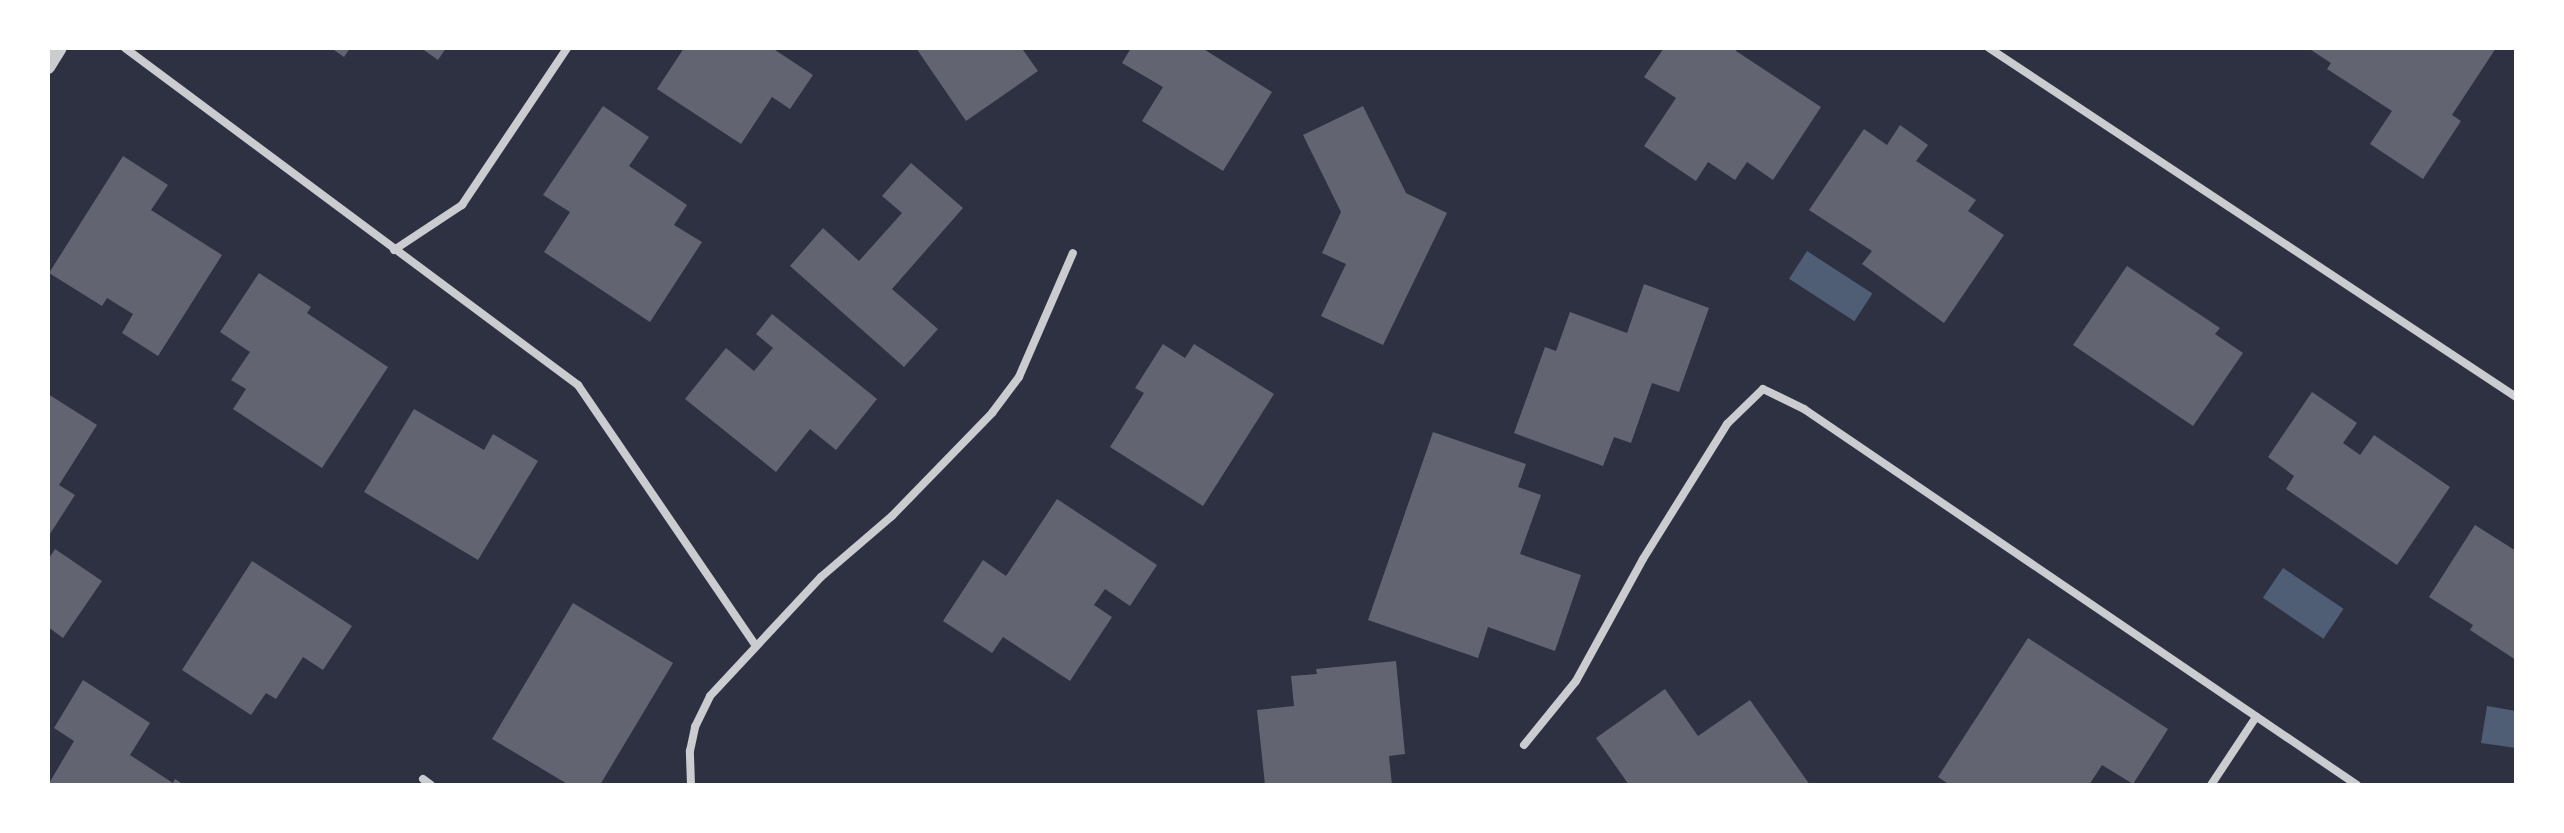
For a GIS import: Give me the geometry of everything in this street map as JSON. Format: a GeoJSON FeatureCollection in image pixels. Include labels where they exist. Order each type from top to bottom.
{"type":"FeatureCollection","features":[{"type":"Feature","properties":{"kind":"street"},"geometry":{"type":"LineString","coordinates":[[48,67],[60,48]]}},
{"type":"Feature","properties":{"kind":"street"},"geometry":{"type":"LineString","coordinates":[[125,48],[578,385],[755,644]]}},
{"type":"Feature","properties":{"kind":"street"},"geometry":{"type":"LineString","coordinates":[[394,250],[462,205],[567,48]]}},
{"type":"Feature","properties":{"kind":"street"},"geometry":{"type":"LineString","coordinates":[[1989,48],[2516,397]]}},
{"type":"Feature","properties":{"kind":"street"},"geometry":{"type":"LineString","coordinates":[[691,785],[690,751],[695,727],[710,696],[755,644],[821,577],[892,516],[992,413],[1019,377],[1073,253]]}},
{"type":"Feature","properties":{"kind":"street"},"geometry":{"type":"LineString","coordinates":[[1524,745],[1576,681],[1643,559],[1727,424],[1763,389],[1804,409],[2357,785]]}},
{"type":"Feature","properties":{"kind":"street"},"geometry":{"type":"LineString","coordinates":[[2211,785],[2256,717]]}},
{"type":"Feature","properties":{"kind":"water"},"geometry":{"type":"Polygon","coordinates":[[[1807,251],[1872,293],[1854,321],[1789,279],[1807,251]]]}},
{"type":"Feature","properties":{"kind":"water"},"geometry":{"type":"Polygon","coordinates":[[[2283,568],[2344,609],[2323,639],[2263,598],[2283,568]]]}},
{"type":"Feature","properties":{"kind":"water"},"geometry":{"type":"Polygon","coordinates":[[[2487,706],[2516,711],[2516,748],[2481,743],[2487,706]]]}},
{"type":"Feature","properties":{"kind":"building"},"geometry":{"type":"Polygon","coordinates":[[[331,48],[350,48],[344,57],[331,48]]]}},
{"type":"Feature","properties":{"kind":"building"},"geometry":{"type":"Polygon","coordinates":[[[421,48],[446,48],[438,60],[421,48]]]}},
{"type":"Feature","properties":{"kind":"building"},"geometry":{"type":"Polygon","coordinates":[[[684,48],[772,48],[813,75],[790,109],[772,97],[741,144],[657,89],[684,48]]]}},
{"type":"Feature","properties":{"kind":"building"},"geometry":{"type":"Polygon","coordinates":[[[916,48],[1026,48],[1023,50],[1038,71],[966,121],[916,48]]]}},
{"type":"Feature","properties":{"kind":"building"},"geometry":{"type":"Polygon","coordinates":[[[1131,48],[1202,48],[1272,92],[1223,171],[1142,121],[1163,87],[1122,63],[1131,48]]]}},
{"type":"Feature","properties":{"kind":"building"},"geometry":{"type":"Polygon","coordinates":[[[1664,48],[1737,48],[1736,51],[1821,107],[1773,180],[1747,162],[1735,180],[1708,162],[1696,181],[1644,146],[1676,98],[1644,77],[1664,48]]]}},
{"type":"Feature","properties":{"kind":"building"},"geometry":{"type":"Polygon","coordinates":[[[2308,48],[2496,48],[2452,115],[2461,121],[2423,179],[2370,144],[2392,111],[2327,69],[2331,63],[2308,48]]]}},
{"type":"Feature","properties":{"kind":"building"},"geometry":{"type":"Polygon","coordinates":[[[603,106],[649,137],[629,166],[687,205],[674,225],[702,242],[650,322],[544,252],[570,212],[543,195],[603,106]]]}},
{"type":"Feature","properties":{"kind":"building"},"geometry":{"type":"Polygon","coordinates":[[[1363,106],[1406,193],[1447,213],[1383,345],[1321,316],[1346,264],[1322,253],[1341,212],[1303,135],[1363,106]]]}},
{"type":"Feature","properties":{"kind":"building"},"geometry":{"type":"Polygon","coordinates":[[[1900,125],[1928,145],[1916,161],[1976,200],[1968,211],[2004,235],[1944,323],[1862,264],[1872,251],[1809,210],[1864,129],[1887,145],[1900,125]]]}},
{"type":"Feature","properties":{"kind":"building"},"geometry":{"type":"Polygon","coordinates":[[[123,156],[168,185],[151,210],[222,255],[158,356],[122,333],[133,314],[107,298],[102,306],[49,273],[123,156]]]}},
{"type":"Feature","properties":{"kind":"building"},"geometry":{"type":"Polygon","coordinates":[[[911,163],[963,208],[892,289],[938,329],[904,367],[790,266],[823,228],[859,261],[902,213],[882,196],[911,163]]]}},
{"type":"Feature","properties":{"kind":"building"},"geometry":{"type":"Polygon","coordinates":[[[2127,266],[2220,328],[2215,334],[2243,353],[2193,426],[2073,345],[2127,266]]]}},
{"type":"Feature","properties":{"kind":"building"},"geometry":{"type":"Polygon","coordinates":[[[259,273],[311,307],[307,313],[388,367],[322,468],[233,409],[246,389],[231,380],[250,352],[220,332],[259,273]]]}},
{"type":"Feature","properties":{"kind":"building"},"geometry":{"type":"Polygon","coordinates":[[[1644,284],[1709,308],[1679,392],[1652,383],[1631,443],[1614,437],[1603,466],[1514,433],[1545,347],[1556,351],[1570,312],[1627,333],[1644,284]]]}},
{"type":"Feature","properties":{"kind":"building"},"geometry":{"type":"Polygon","coordinates":[[[772,314],[877,399],[836,450],[810,429],[776,472],[685,399],[726,348],[754,371],[773,348],[756,334],[772,314]]]}},
{"type":"Feature","properties":{"kind":"building"},"geometry":{"type":"Polygon","coordinates":[[[1163,344],[1185,358],[1194,344],[1274,394],[1203,506],[1110,447],[1144,393],[1135,388],[1163,344]]]}},
{"type":"Feature","properties":{"kind":"building"},"geometry":{"type":"Polygon","coordinates":[[[2312,392],[2357,423],[2343,443],[2360,455],[2374,435],[2450,487],[2397,565],[2286,489],[2294,476],[2268,457],[2312,392]]]}},
{"type":"Feature","properties":{"kind":"building"},"geometry":{"type":"Polygon","coordinates":[[[48,394],[97,425],[59,485],[75,495],[48,537],[48,394]]]}},
{"type":"Feature","properties":{"kind":"building"},"geometry":{"type":"Polygon","coordinates":[[[414,409],[484,450],[493,434],[538,461],[478,560],[364,492],[414,409]]]}},
{"type":"Feature","properties":{"kind":"building"},"geometry":{"type":"Polygon","coordinates":[[[1433,432],[1526,464],[1518,487],[1541,495],[1520,554],[1581,575],[1555,651],[1488,627],[1478,658],[1368,620],[1433,432]]]}},
{"type":"Feature","properties":{"kind":"building"},"geometry":{"type":"Polygon","coordinates":[[[1057,499],[1157,565],[1130,606],[1105,589],[1094,605],[1112,617],[1070,681],[1003,637],[992,653],[943,621],[983,560],[1006,576],[1057,499]]]}},
{"type":"Feature","properties":{"kind":"building"},"geometry":{"type":"Polygon","coordinates":[[[2475,525],[2516,551],[2516,660],[2470,630],[2473,625],[2429,597],[2475,525]]]}},
{"type":"Feature","properties":{"kind":"building"},"geometry":{"type":"Polygon","coordinates":[[[55,549],[102,581],[63,638],[48,627],[48,560],[55,549]]]}},
{"type":"Feature","properties":{"kind":"building"},"geometry":{"type":"Polygon","coordinates":[[[252,561],[352,626],[323,670],[303,657],[276,699],[266,693],[251,715],[182,670],[252,561]]]}},
{"type":"Feature","properties":{"kind":"building"},"geometry":{"type":"Polygon","coordinates":[[[573,603],[673,663],[600,785],[569,785],[492,739],[573,603]]]}},
{"type":"Feature","properties":{"kind":"building"},"geometry":{"type":"Polygon","coordinates":[[[2028,638],[2168,729],[2133,784],[2102,765],[2089,785],[1950,785],[1938,777],[2028,638]]]}},
{"type":"Feature","properties":{"kind":"building"},"geometry":{"type":"Polygon","coordinates":[[[1396,661],[1405,754],[1389,756],[1392,785],[1265,785],[1257,710],[1294,706],[1291,676],[1317,674],[1316,669],[1396,661]]]}},
{"type":"Feature","properties":{"kind":"building"},"geometry":{"type":"Polygon","coordinates":[[[83,680],[150,723],[130,755],[173,783],[175,779],[184,785],[48,785],[74,741],[54,728],[83,680]]]}},
{"type":"Feature","properties":{"kind":"building"},"geometry":{"type":"Polygon","coordinates":[[[1665,689],[1698,736],[1750,700],[1810,785],[1629,785],[1596,738],[1665,689]]]}}]}
